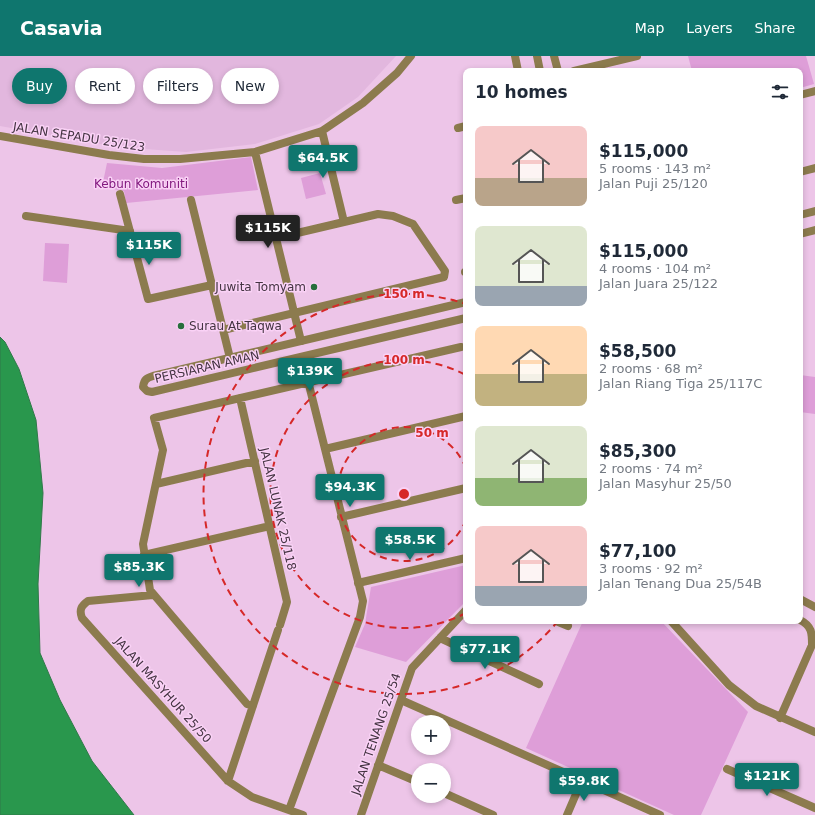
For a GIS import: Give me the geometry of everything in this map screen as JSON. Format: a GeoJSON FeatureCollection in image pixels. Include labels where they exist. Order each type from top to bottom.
{"type":"FeatureCollection","features":[{"type":"Feature","properties":{"kind":"street","name":"JALAN SEPADU 25/123"},"geometry":{"type":"LineString","coordinates":[[0,136],[144,160],[180,159],[255,152],[322,131],[363,103],[397,73],[411,56]]}},
{"type":"Feature","properties":{"kind":"street"},"geometry":{"type":"LineString","coordinates":[[515,56],[517,68]]}},
{"type":"Feature","properties":{"kind":"street"},"geometry":{"type":"LineString","coordinates":[[537,56],[539,68]]}},
{"type":"Feature","properties":{"kind":"street"},"geometry":{"type":"LineString","coordinates":[[554,56],[557,68]]}},
{"type":"Feature","properties":{"kind":"street"},"geometry":{"type":"LineString","coordinates":[[587,68],[637,56]]}},
{"type":"Feature","properties":{"kind":"street"},"geometry":{"type":"LineString","coordinates":[[803,94],[815,91]]}},
{"type":"Feature","properties":{"kind":"street"},"geometry":{"type":"LineString","coordinates":[[322,131],[344,222]]}},
{"type":"Feature","properties":{"kind":"street"},"geometry":{"type":"LineString","coordinates":[[255,152],[301,341]]}},
{"type":"Feature","properties":{"kind":"street"},"geometry":{"type":"LineString","coordinates":[[803,171],[815,168]]}},
{"type":"Feature","properties":{"kind":"street"},"geometry":{"type":"LineString","coordinates":[[120,194],[148,299],[212,285]]}},
{"type":"Feature","properties":{"kind":"street"},"geometry":{"type":"LineString","coordinates":[[456,200],[463,199]]}},
{"type":"Feature","properties":{"kind":"street"},"geometry":{"type":"LineString","coordinates":[[191,200],[230,358]]}},
{"type":"Feature","properties":{"kind":"street"},"geometry":{"type":"LineString","coordinates":[[803,214],[815,211]]}},
{"type":"Feature","properties":{"kind":"street"},"geometry":{"type":"LineString","coordinates":[[223,330],[444,277],[445,271],[413,224],[393,216],[378,214],[276,238]]}},
{"type":"Feature","properties":{"kind":"street"},"geometry":{"type":"LineString","coordinates":[[26,216],[130,231]]}},
{"type":"Feature","properties":{"kind":"street"},"geometry":{"type":"LineString","coordinates":[[803,233],[815,230]]}},
{"type":"Feature","properties":{"kind":"street","name":"PERSIARAN AMAN"},"geometry":{"type":"LineString","coordinates":[[463,303],[153,376],[144,381],[143,387],[147,391],[152,392],[463,319]]}},
{"type":"Feature","properties":{"kind":"street"},"geometry":{"type":"LineString","coordinates":[[386,321],[390,336]]}},
{"type":"Feature","properties":{"kind":"street"},"geometry":{"type":"LineString","coordinates":[[253,706],[247,704],[150,590],[143,544],[163,450],[154,418],[461,347]]}},
{"type":"Feature","properties":{"kind":"street"},"geometry":{"type":"LineString","coordinates":[[289,810],[360,617],[363,601],[302,357]]}},
{"type":"Feature","properties":{"kind":"street","name":"JALAN LUNAK 25/118"},"geometry":{"type":"LineString","coordinates":[[228,782],[288,602],[240,398]]}},
{"type":"Feature","properties":{"kind":"street"},"geometry":{"type":"LineString","coordinates":[[325,449],[463,417]]}},
{"type":"Feature","properties":{"kind":"street"},"geometry":{"type":"LineString","coordinates":[[156,484],[255,462]]}},
{"type":"Feature","properties":{"kind":"street"},"geometry":{"type":"LineString","coordinates":[[342,517],[463,489]]}},
{"type":"Feature","properties":{"kind":"street"},"geometry":{"type":"LineString","coordinates":[[144,555],[270,526]]}},
{"type":"Feature","properties":{"kind":"street"},"geometry":{"type":"LineString","coordinates":[[358,583],[463,559]]}},
{"type":"Feature","properties":{"kind":"street","name":"JALAN MASYHUR 25/50"},"geometry":{"type":"LineString","coordinates":[[153,595],[88,601],[82,606],[80,613],[82,618],[228,782],[252,797],[303,815]]}},
{"type":"Feature","properties":{"kind":"street"},"geometry":{"type":"LineString","coordinates":[[803,601],[815,607]]}},
{"type":"Feature","properties":{"kind":"street","name":"JALAN TENANG 25/54"},"geometry":{"type":"LineString","coordinates":[[361,815],[412,668],[463,613]]}},
{"type":"Feature","properties":{"kind":"street"},"geometry":{"type":"LineString","coordinates":[[780,718],[812,645],[812,632],[806,623],[803,622]]}},
{"type":"Feature","properties":{"kind":"street"},"geometry":{"type":"LineString","coordinates":[[563,624],[568,626]]}},
{"type":"Feature","properties":{"kind":"street"},"geometry":{"type":"LineString","coordinates":[[674,624],[729,685],[756,706],[780,718],[815,732]]}},
{"type":"Feature","properties":{"kind":"street"},"geometry":{"type":"LineString","coordinates":[[440,638],[539,684]]}},
{"type":"Feature","properties":{"kind":"street"},"geometry":{"type":"LineString","coordinates":[[400,700],[582,780],[645,812],[660,815]]}},
{"type":"Feature","properties":{"kind":"street"},"geometry":{"type":"LineString","coordinates":[[378,765],[411,779]]}},
{"type":"Feature","properties":{"kind":"street"},"geometry":{"type":"LineString","coordinates":[[728,769],[815,808]]}},
{"type":"Feature","properties":{"kind":"street"},"geometry":{"type":"LineString","coordinates":[[567,815],[582,780]]}},
{"type":"Feature","properties":{"kind":"street"},"geometry":{"type":"LineString","coordinates":[[451,797],[493,815]]}},
{"type":"Feature","properties":{"kind":"shaded area"},"geometry":{"type":"Polygon","coordinates":[[[0,56],[396,56],[358,97],[319,124],[255,144],[186,152],[117,147],[0,126],[0,56]]]}},
{"type":"Feature","properties":{"kind":"shaded area"},"geometry":{"type":"Polygon","coordinates":[[[0,337],[5,342],[19,369],[36,420],[43,493],[38,584],[40,653],[60,700],[92,761],[134,815],[0,815],[0,337]]]}},
{"type":"Feature","properties":{"kind":"green space"},"geometry":{"type":"Polygon","coordinates":[[[688,56],[806,56],[814,84],[803,87],[803,68],[691,68],[688,56]]]}},
{"type":"Feature","properties":{"kind":"green space","name":"Kebun Komuniti"},"geometry":{"type":"Polygon","coordinates":[[[251,157],[258,190],[126,203],[124,191],[102,187],[107,163],[162,168],[251,157]]]}},
{"type":"Feature","properties":{"kind":"green space"},"geometry":{"type":"Polygon","coordinates":[[[320,173],[326,194],[306,199],[301,178],[320,173]]]}},
{"type":"Feature","properties":{"kind":"green space"},"geometry":{"type":"Polygon","coordinates":[[[45,243],[69,244],[67,283],[43,281],[45,243]]]}},
{"type":"Feature","properties":{"kind":"green space"},"geometry":{"type":"Polygon","coordinates":[[[803,375],[815,377],[815,414],[803,412],[803,375]]]}},
{"type":"Feature","properties":{"kind":"green space"},"geometry":{"type":"Polygon","coordinates":[[[463,566],[463,604],[406,662],[355,647],[365,624],[371,587],[463,566]]]}},
{"type":"Feature","properties":{"kind":"green space"},"geometry":{"type":"Polygon","coordinates":[[[582,624],[664,624],[748,712],[701,815],[674,815],[526,748],[582,624]]]}},
{"type":"Feature","properties":{"kind":"place","name":"Juwita Tomyam"},"geometry":{"type":"Point","coordinates":[314,287]}},
{"type":"Feature","properties":{"kind":"place","name":"Surau At Taqwa"},"geometry":{"type":"Point","coordinates":[181,326]}}]}
